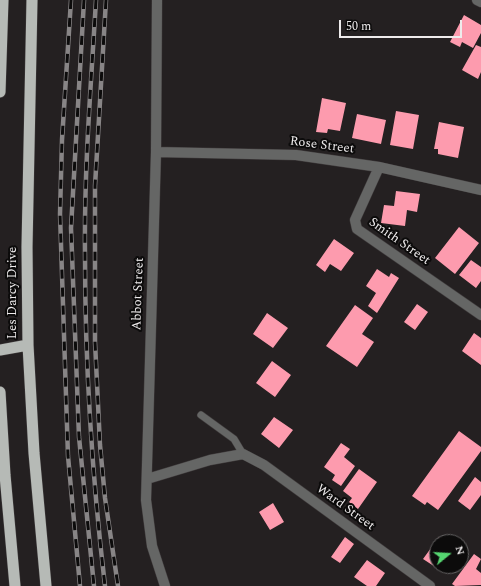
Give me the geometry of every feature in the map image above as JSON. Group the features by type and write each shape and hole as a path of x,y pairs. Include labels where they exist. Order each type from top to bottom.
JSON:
{"highway":[{"path":"0,92 3,0"},
{"name":"Les Darcy Drive","path":"32,0 27,247 28,345 34,453 46,586"},
{"path":"0,350 28,345"},
{"path":"0,392 5,475 15,586"}],"street":[{"name":"Abbot Street","path":"157,0 156,152 146,500 152,546 165,586"},
{"path":"477,0 481,2"},
{"name":"Rose Street","path":"156,152 284,154 379,167 481,190"},
{"name":"Smith Street","path":"379,167 355,220 357,230 481,315"},
{"path":"147,479 210,460 243,454"},
{"name":"Ward Street","path":"243,454 264,465 430,586"}],"lane":[{"name":"Ward Street","path":"201,415 234,439 243,454"}],"building":[{"path":"464,15 481,25 481,33 473,48 462,42 460,47 450,42"},
{"path":"476,45 481,47 481,72 478,79 462,70"},
{"path":"322,98 346,103 340,131 328,129 327,133 316,132"},
{"path":"396,111 419,115 413,149 390,145"},
{"path":"357,114 386,120 381,144 352,138"},
{"path":"439,122 464,127 458,158 438,154 438,149 434,149"},
{"path":"396,191 420,194 417,212 407,210 405,226 381,223 384,205 394,206"},
{"path":"459,227 479,243 455,274 435,258"},
{"path":"334,239 354,253 341,271 330,264 325,272 316,265"},
{"path":"471,260 481,267 481,281 476,288 459,275"},
{"path":"377,269 389,277 391,273 399,278 377,313 368,306 376,293 366,286"},
{"path":"417,304 428,312 415,330 404,322"},
{"path":"355,305 373,318 362,334 374,342 357,367 326,346"},
{"path":"267,313 288,328 273,348 253,334"},
{"path":"474,333 481,338 481,365 462,351"},
{"path":"272,361 291,375 275,397 256,383"},
{"path":"274,417 293,430 279,448 261,434"},
{"path":"459,431 481,447 481,451 438,510 427,502 425,505 412,496"},
{"path":"341,443 350,449 344,457 355,466 341,486 332,480 335,475 324,467"},
{"path":"359,469 377,482 358,509 349,502 352,498 343,491"},
{"path":"475,477 481,482 481,495 470,510 458,501"},
{"path":"273,503 284,522 270,530 259,512"},
{"path":"345,537 354,544 340,563 331,557"},
{"path":"429,551 429,563 423,559"},
{"path":"474,554 481,559 476,569 481,573 481,585 455,586 452,584 459,574 469,574 469,561"},
{"path":"367,560 385,573 376,586 367,586 354,577"}],"railway":[{"path":"71,0 62,140 60,214 68,456 80,586"},
{"path":"84,0 71,228 79,437 94,586"},
{"path":"96,0 87,159 85,295 90,420 96,503 105,586"},
{"path":"106,0 95,186 95,342 100,445 105,498 118,586"}]}
